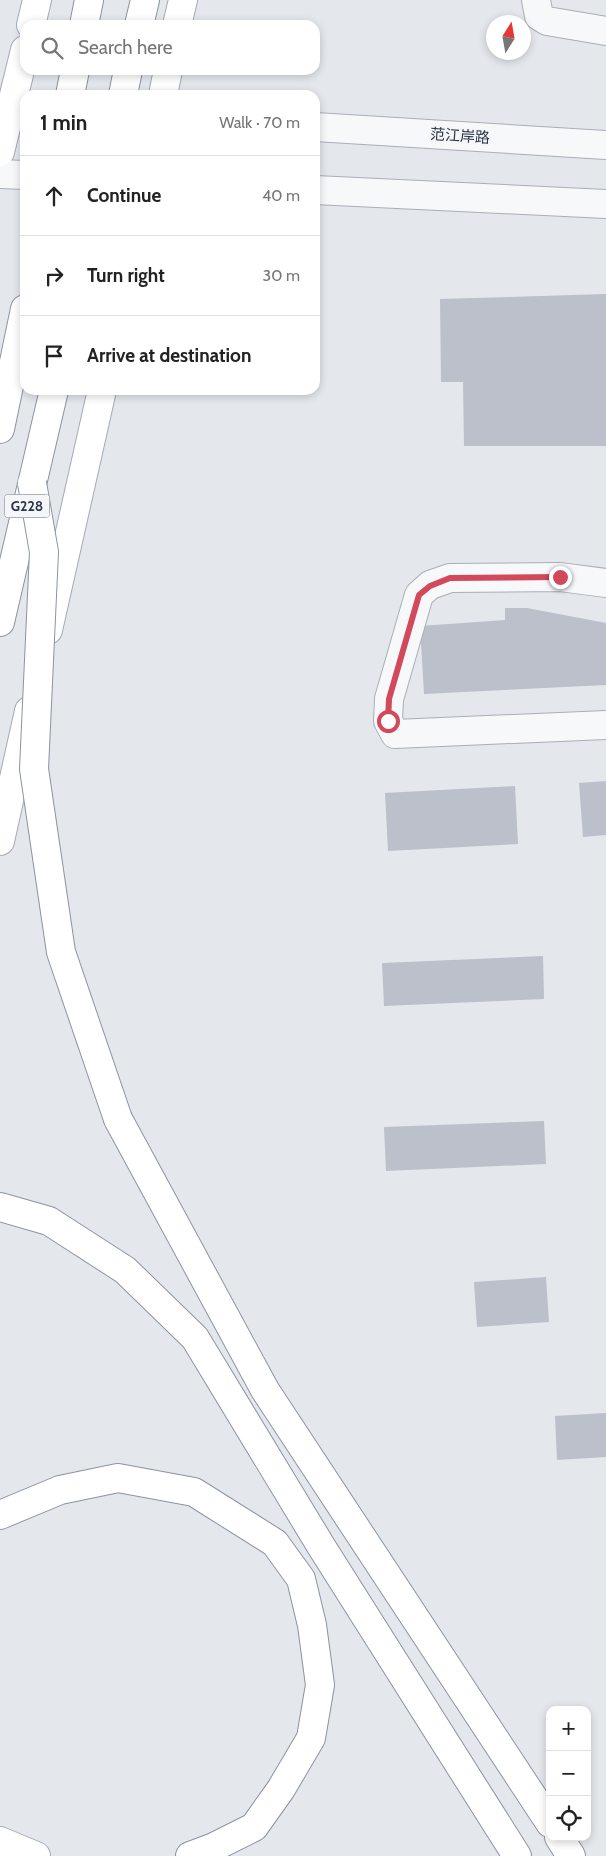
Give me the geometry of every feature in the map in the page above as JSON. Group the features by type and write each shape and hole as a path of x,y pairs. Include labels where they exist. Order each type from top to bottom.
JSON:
{"main road":[{"path":"32,20 37,0"},
{"path":"85,20 89,0"},
{"path":"140,20 145,0"},
{"path":"178,20 183,0"},
{"path":"0,152 11,117 20,74"},
{"path":"71,90 74,75"},
{"path":"124,90 127,75"},
{"path":"163,90 167,75"},
{"path":"0,429 20,333"},
{"name":"G228","path":"0,622 53,395"},
{"path":"0,842 101,395"},
{"path":"32,483 44,552 34,769 61,952 118,1119 265,1390 546,1817"},
{"path":"0,1207 49,1221 125,1270 195,1338 320,1546 518,1856"},
{"path":"0,1516 60,1490 118,1478 194,1492 276,1543 301,1579 312,1626 320,1684 311,1738 281,1789 254,1827 214,1847 190,1856"},
{"path":"0,1841 36,1856"},
{"path":"562,1841 571,1856"}],"street":[{"path":"536,0 540,16 547,21 606,31"},
{"name":"范江岸路","path":"320,127 606,145"},
{"path":"0,174 20,175"},
{"path":"320,190 606,204"},
{"path":"606,583 560,577 450,578 430,586 419,595 389,699 388,721 395,734 606,725"}],"building":[{"path":"606,294 606,446 464,446 463,382 441,382 440,299"},
{"path":"505,608 527,608 606,623 606,685 424,694 420,626 505,620"},
{"path":"606,781 606,835 583,837 579,783"},
{"path":"515,786 518,844 388,851 385,793"},
{"path":"543,956 544,999 384,1006 382,963"},
{"path":"544,1121 546,1164 386,1171 384,1127"},
{"path":"546,1277 549,1322 477,1327 474,1282"},
{"path":"606,1413 606,1457 557,1460 555,1416"}],"route":[{"path":"388,721 389,699 419,595 430,586 450,578 560,577"}]}
